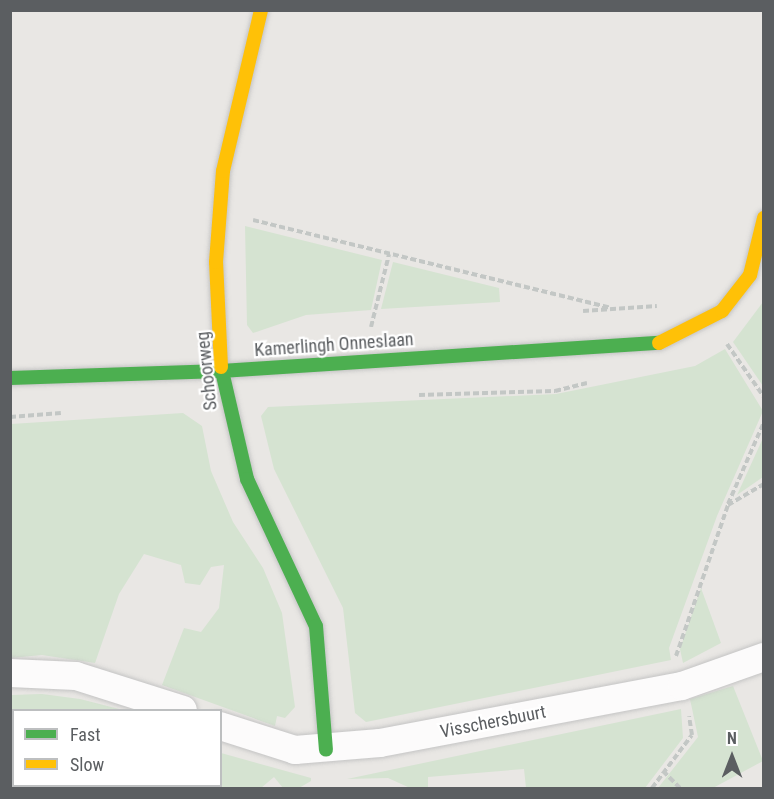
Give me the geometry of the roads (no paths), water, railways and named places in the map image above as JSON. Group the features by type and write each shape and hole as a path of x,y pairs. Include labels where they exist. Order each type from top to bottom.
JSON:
{"street":[{"name":"Schoorweg","path":"261,10 223,171 220,212 221,371 248,479 316,626 326,750"},
{"name":"Kamerlingh Onneslaan","path":"10,378 221,371 660,343 722,311 750,275 764,218"},
{"name":"Visschersbuurt","path":"222,727 267,744 326,750 682,686 764,657"},
{"path":"10,673 85,677 177,709"}]}
